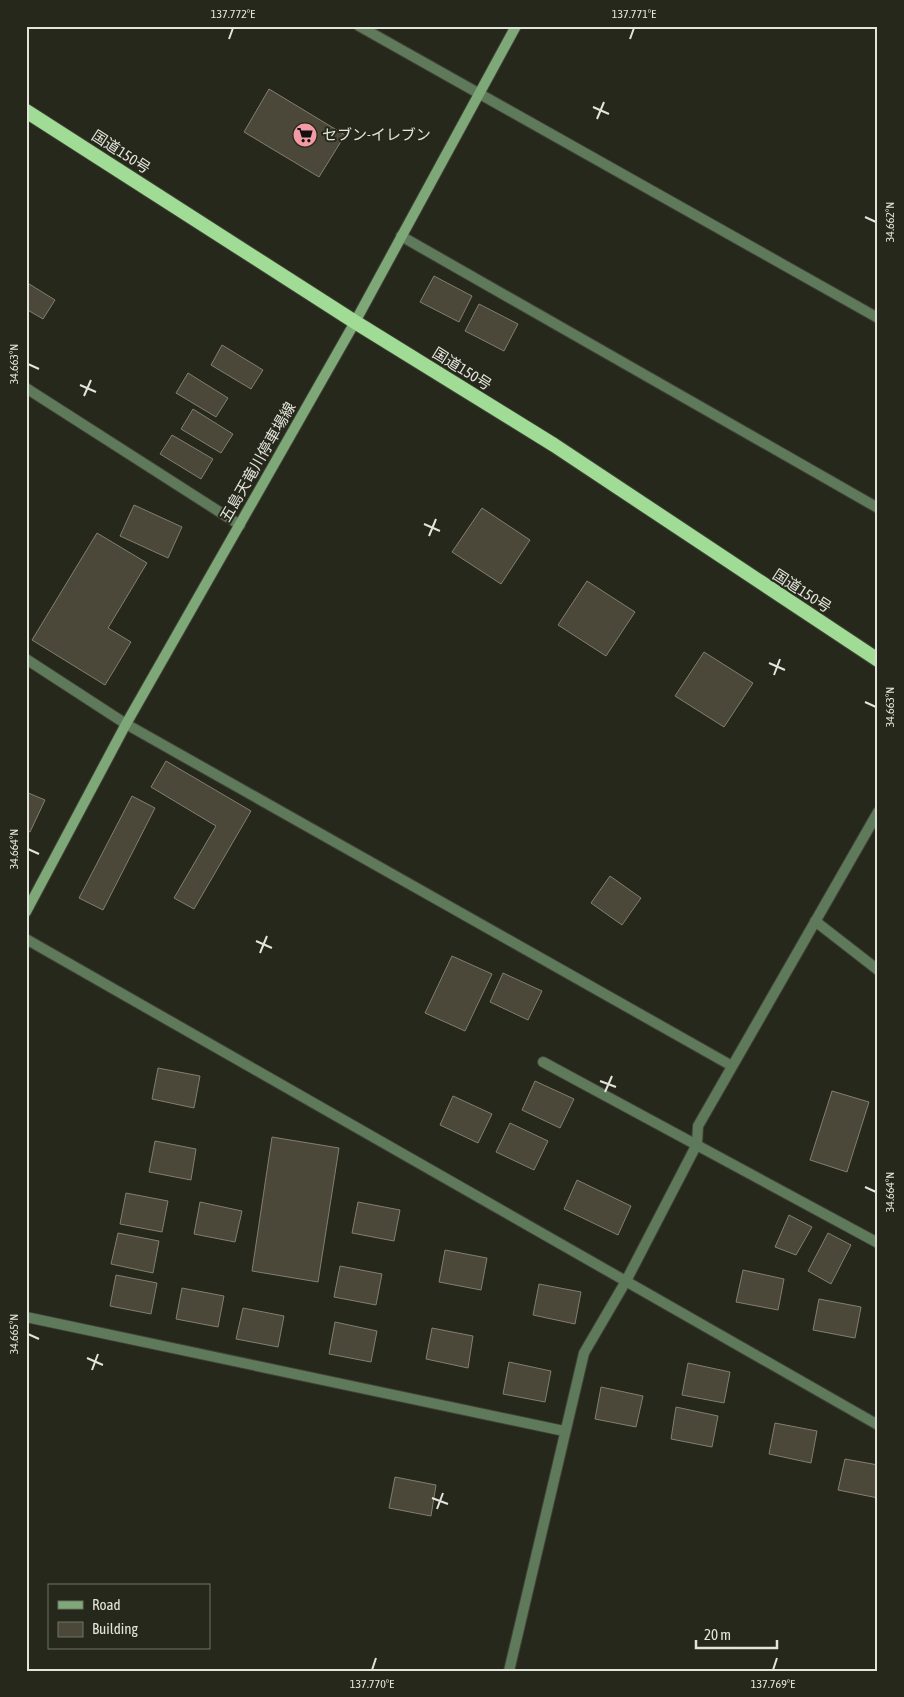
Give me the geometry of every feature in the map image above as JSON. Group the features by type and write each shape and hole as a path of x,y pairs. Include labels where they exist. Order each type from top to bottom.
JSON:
{"highway":[{"name":"国道150号","path":"26,111 355,322 554,445 878,660"}],"main road":[{"name":"五島天竜川停車場線","path":"26,912 126,724 355,322 516,26"}],"street":[{"path":"358,26 878,318"},
{"path":"401,236 878,508"},
{"path":"26,388 240,525"},
{"path":"26,659 126,724 732,1066"},
{"path":"509,1671 564,1431 584,1353 626,1281 697,1144 698,1126 878,812"},
{"path":"815,921 878,970"},
{"path":"26,939 878,1425"},
{"path":"542,1062 878,1243"},
{"path":"26,1317 564,1431"}],"building":[{"path":"269,89 345,135 319,177 244,132"},
{"path":"434,276 472,296 459,322 420,302"},
{"path":"26,282 55,300 43,319 26,309"},
{"path":"479,304 518,324 504,351 465,331"},
{"path":"222,345 263,370 251,389 211,365"},
{"path":"188,373 228,398 216,417 176,393"},
{"path":"193,409 233,434 221,453 181,429"},
{"path":"172,435 213,459 201,479 160,454"},
{"path":"134,505 182,527 168,558 120,536"},
{"path":"482,508 530,540 501,584 452,552"},
{"path":"97,533 147,563 108,628 131,642 105,685 32,640"},
{"path":"587,581 635,612 606,656 558,625"},
{"path":"704,652 753,683 724,727 675,696"},
{"path":"166,761 251,811 194,909 174,898 216,826 151,787"},
{"path":"26,792 45,800 30,832 26,830"},
{"path":"132,796 155,808 103,910 79,898"},
{"path":"610,876 641,898 622,925 591,903"},
{"path":"452,956 492,974 465,1031 425,1013"},
{"path":"503,973 542,991 528,1020 490,1002"},
{"path":"158,1068 200,1076 194,1108 152,1099"},
{"path":"535,1081 574,1099 560,1128 522,1110"},
{"path":"832,1091 869,1102 847,1172 810,1160"},
{"path":"453,1096 492,1114 478,1143 440,1125"},
{"path":"510,1123 548,1141 534,1170 496,1152"},
{"path":"272,1137 339,1148 318,1282 252,1271"},
{"path":"155,1141 196,1149 191,1180 149,1172"},
{"path":"577,1180 631,1206 618,1235 564,1209"},
{"path":"126,1193 168,1201 162,1232 120,1224"},
{"path":"200,1202 242,1211 235,1242 194,1234"},
{"path":"358,1202 400,1210 394,1241 352,1233"},
{"path":"789,1215 812,1227 796,1255 775,1247"},
{"path":"118,1233 159,1241 153,1273 111,1264"},
{"path":"828,1233 851,1245 831,1284 808,1271"},
{"path":"445,1250 487,1258 481,1290 439,1282"},
{"path":"340,1266 382,1274 376,1305 334,1297"},
{"path":"743,1270 784,1279 778,1310 736,1302"},
{"path":"116,1275 157,1283 151,1314 110,1306"},
{"path":"539,1284 581,1292 575,1324 533,1315"},
{"path":"182,1288 224,1296 218,1327 176,1319"},
{"path":"819,1299 861,1307 855,1338 813,1330"},
{"path":"243,1308 284,1316 278,1347 236,1339"},
{"path":"335,1322 377,1331 371,1362 329,1354"},
{"path":"432,1328 473,1336 468,1368 426,1359"},
{"path":"509,1362 551,1371 545,1402 503,1394"},
{"path":"688,1363 730,1372 724,1403 682,1395"},
{"path":"601,1387 643,1396 636,1427 595,1419"},
{"path":"676,1407 718,1416 712,1447 671,1439"},
{"path":"775,1423 817,1431 811,1463 769,1454"},
{"path":"845,1459 878,1465 878,1498 838,1490"},
{"path":"395,1477 436,1485 431,1516 389,1508"}],"place":[{"name":"セブン-イレブン","path":"305,135"}]}
